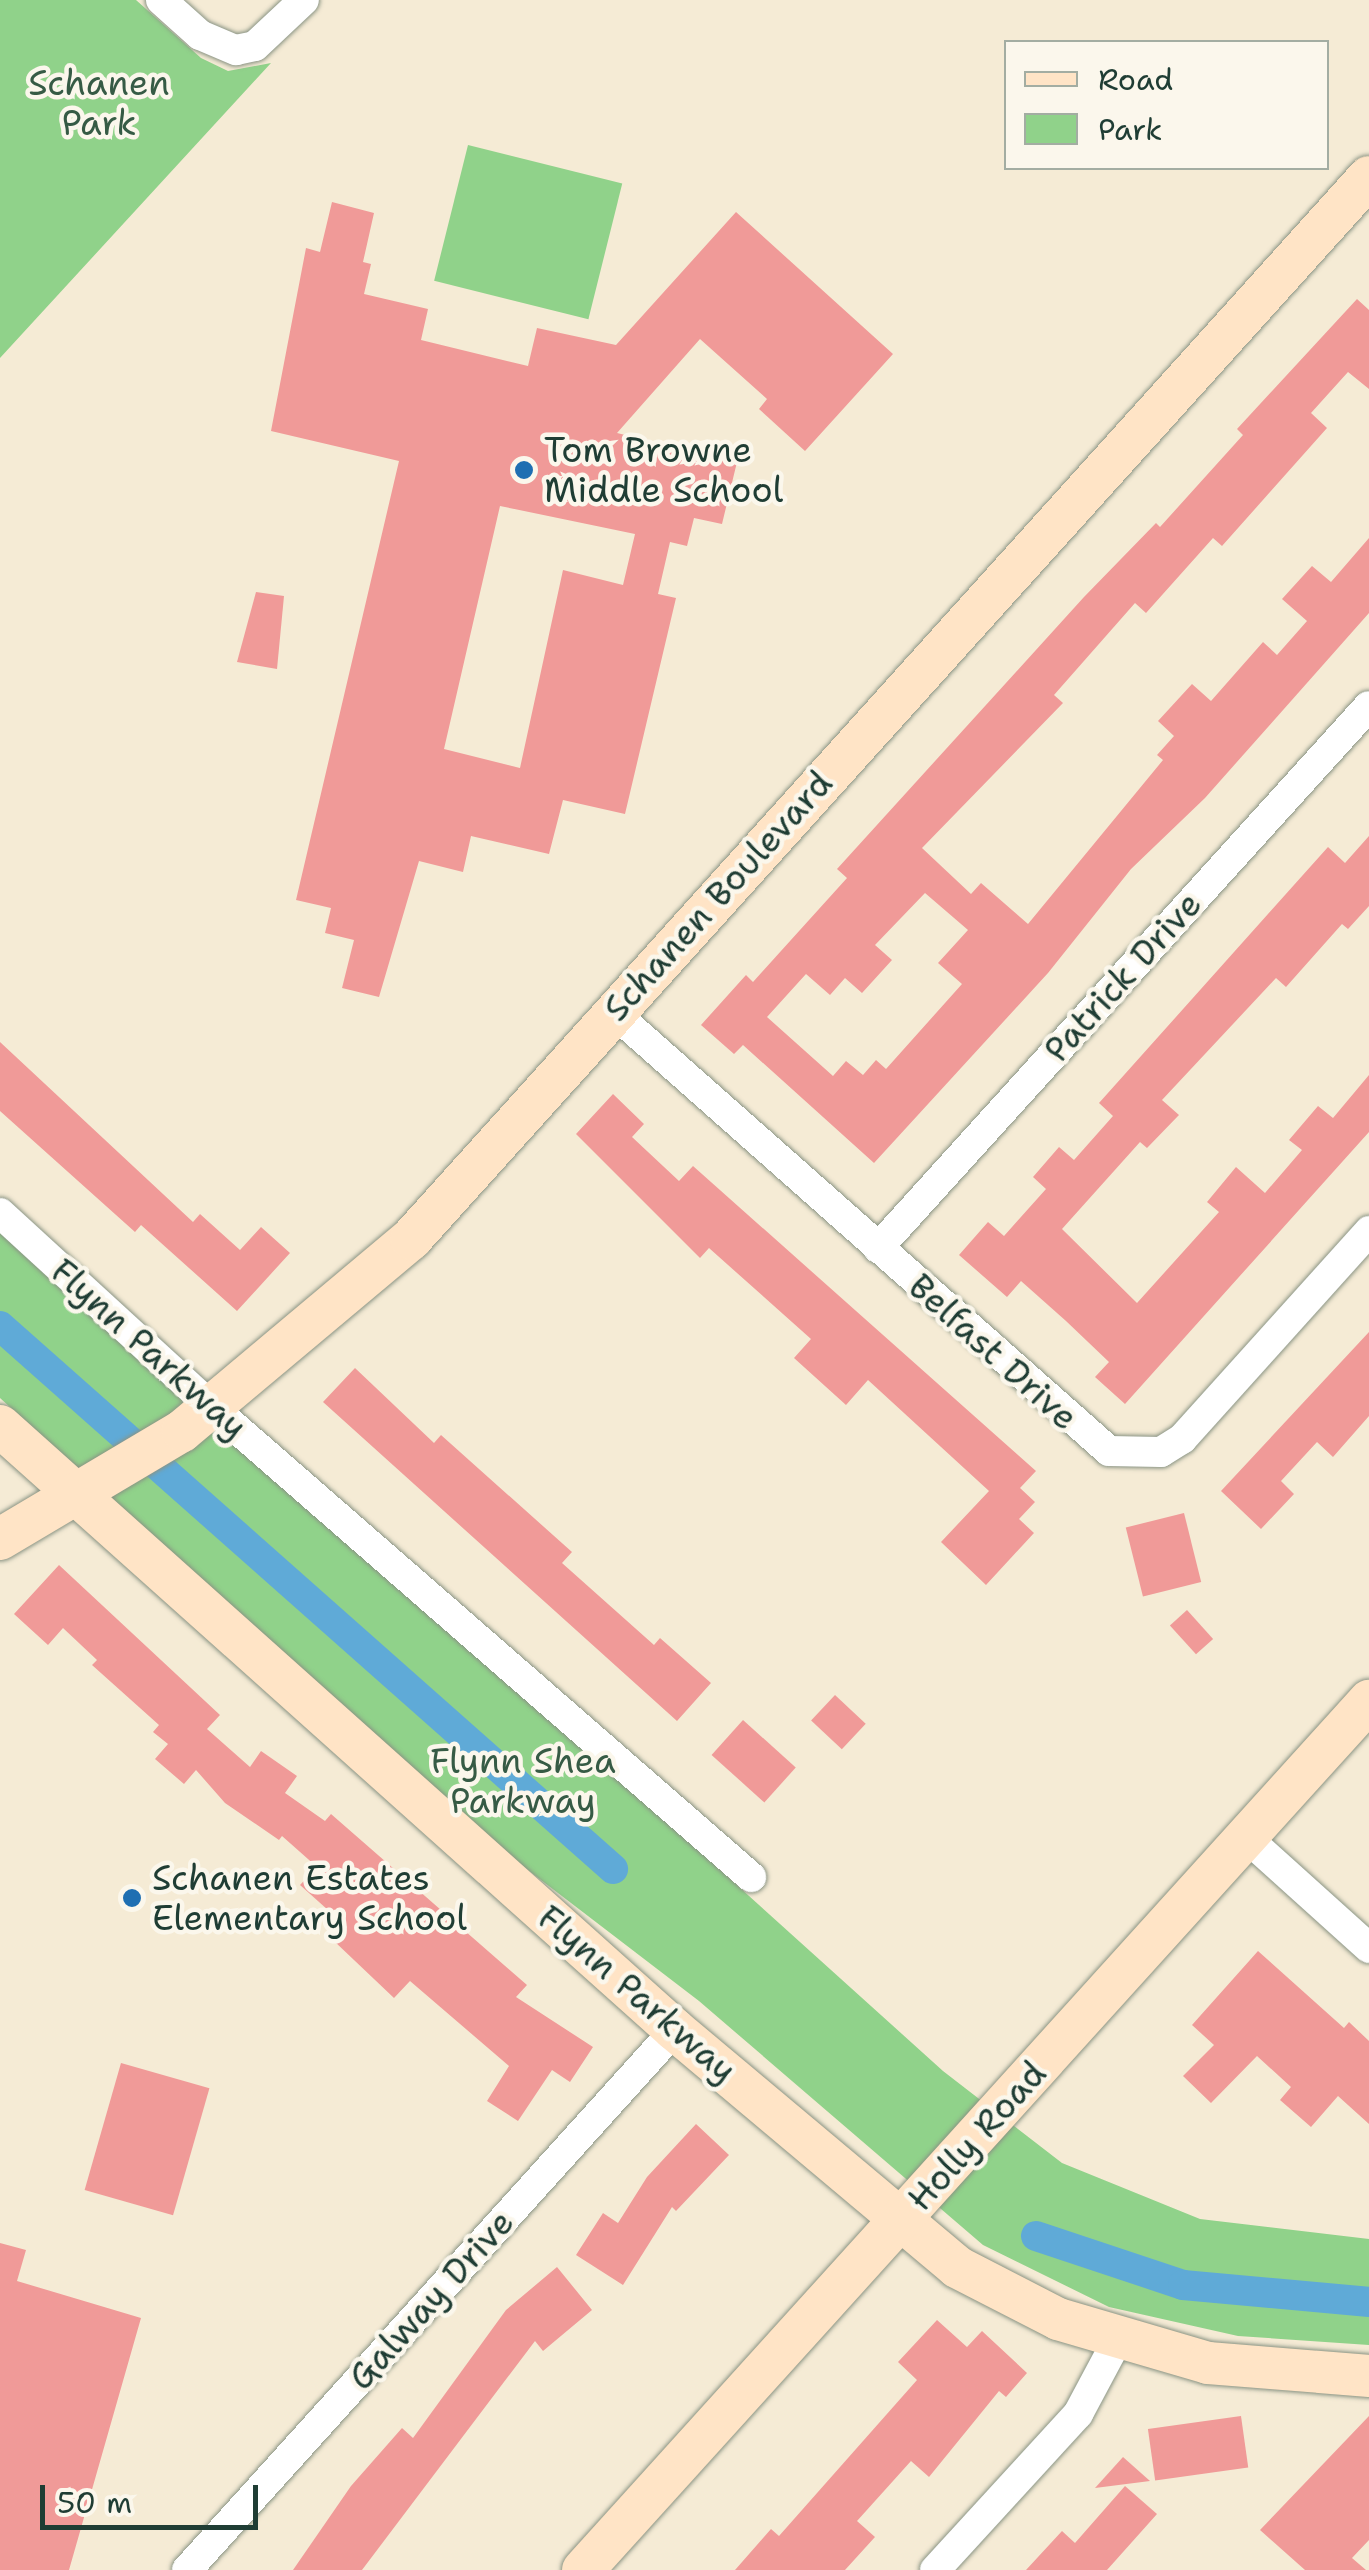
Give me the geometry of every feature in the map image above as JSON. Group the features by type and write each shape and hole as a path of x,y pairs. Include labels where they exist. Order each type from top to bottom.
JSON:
{"street":[{"path":"161,0 200,36 236,50 255,46 304,0"},
{"name":"Schanen Boulevard","path":"0,1539 126,1468 198,1420 411,1239 1369,176"},
{"name":"Patrick Drive","path":"878,1248 1369,706"},
{"name":"Belfast Drive","path":"613,1012 1091,1440 1134,1456 1161,1452 1182,1439 1369,1232"},
{"name":"Flynn Parkway","path":"0,1213 198,1420 751,1877"},
{"name":"Flynn Parkway","path":"0,1426 675,2030 899,2221 1001,2293 1118,2339 1208,2363 1369,2376"},
{"name":"Holly Road","path":"583,2570 1369,1701"},
{"path":"1248,1839 1369,1948"},
{"name":"Galway Drive","path":"187,2570 675,2030"},
{"path":"936,2570 1078,2414 1118,2339"}],"green space":[{"name":"Schanen Park","path":"0,0 136,0 201,58 228,71 271,63 0,358"},
{"path":"468,145 622,183 588,319 434,281"},
{"name":"Flynn Shea Parkway","path":"0,1220 943,2071 1062,2163 1200,2219 1369,2239 1369,2345 1238,2336 1109,2307 983,2245 699,2001 485,1837 0,1398"}],"building":[{"path":"332,202 374,213 363,262 371,264 364,294 428,309 421,340 528,366 537,328 616,345 736,212 893,354 805,451 759,409 767,399 700,339 617,433 737,462 722,524 694,518 687,546 670,542 658,594 676,598 625,814 563,800 549,854 471,836 463,872 419,861 379,997 342,988 354,940 325,933 331,908 296,900 399,461 271,431 306,248 320,252","holes":["500,506 635,534 623,585 563,570 520,768 444,749"]},
{"path":"1357,299 1369,310 1369,389 1348,372 1311,413 1327,428 1222,546 1213,538 1146,613 1135,603 1054,695 1063,703 922,848 971,894 981,883 1028,924 1163,760 1157,755 1174,736 1158,721 1192,684 1211,701 1263,642 1277,655 1307,621 1282,599 1312,566 1331,582 1369,538 1369,613 1205,798 1131,869 1048,973 874,1163 743,1045 734,1054 701,1025 746,975 753,982 847,878 837,869 1084,597 1156,523 1160,527 1243,435 1237,429","holes":["925,893 968,930 938,963 962,984 886,1069 876,1060 863,1075 846,1061 833,1076 767,1017 806,974 830,995 845,978 862,993 892,960 875,945"]},
{"path":"256,592 284,596 277,669 237,662"},
{"path":"1369,836 1369,906 1348,929 1342,924 1286,987 1276,978 1162,1100 1179,1115 1147,1148 1140,1142 1062,1229 1137,1303 1219,1212 1207,1202 1236,1167 1265,1193 1302,1150 1289,1140 1318,1106 1333,1118 1369,1075 1369,1132 1125,1404 1095,1377 1109,1362 1066,1321 1021,1281 1007,1297 959,1255 988,1222 1004,1236 1046,1189 1033,1177 1059,1147 1074,1160 1113,1116 1099,1103 1328,847 1345,863"},
{"path":"0,1042 193,1222 200,1214 240,1250 261,1227 290,1253 237,1311 141,1225 135,1232 0,1111"},
{"path":"613,1094 644,1124 632,1137 679,1181 693,1166 1036,1471 1020,1488 1035,1502 1019,1519 1034,1533 986,1585 941,1542 989,1491 868,1380 846,1405 794,1358 811,1339 709,1248 700,1258 576,1134"},
{"path":"1369,1332 1369,1416 1333,1457 1317,1442 1281,1481 1294,1494 1261,1529 1221,1491"},
{"path":"355,1368 434,1443 441,1435 572,1552 562,1563 654,1645 660,1638 711,1683 677,1721 323,1402"},
{"path":"1184,1513 1201,1582 1143,1596 1126,1528"},
{"path":"59,1565 220,1715 207,1729 250,1767 261,1751 297,1776 285,1793 325,1821 331,1814 527,1985 516,1997 593,2047 570,2082 552,2070 518,2121 487,2101 509,2066 410,1981 394,1998 334,1941 347,1927 300,1885 317,1867 282,1836 279,1840 225,1803 196,1770 184,1784 155,1759 168,1744 153,1732 159,1725 92,1665 97,1660 63,1628 48,1645 14,1614"},
{"path":"1187,1610 1213,1639 1196,1654 1170,1625"},
{"path":"835,1695 866,1724 842,1749 811,1721"},
{"path":"743,1720 796,1768 764,1802 712,1755"},
{"path":"1258,1951 1344,2028 1349,2022 1369,2041 1369,2124 1338,2096 1311,2127 1280,2100 1291,2087 1257,2056 1211,2103 1183,2076 1214,2045 1192,2025"},
{"path":"121,2063 209,2088 173,2215 85,2190"},
{"path":"696,2124 729,2155 676,2211 672,2207 623,2285 576,2255 603,2213 618,2223 647,2177"},
{"path":"0,2243 26,2250 17,2281 141,2318 69,2570 0,2570"},
{"path":"557,2267 592,2310 543,2351 535,2341 362,2570 293,2570 351,2486 402,2428 413,2438 506,2310"},
{"path":"937,2320 967,2347 982,2331 1027,2373 1006,2397 999,2391 929,2477 911,2461 857,2521 875,2537 845,2570 735,2570 771,2529 779,2536 917,2380 898,2362"},
{"path":"1241,2416 1248,2467 1155,2481 1148,2429"},
{"path":"1369,2416 1369,2540 1352,2558 1366,2570 1305,2570 1260,2530"},
{"path":"1123,2457 1150,2481 1095,2488"},
{"path":"1125,2486 1157,2514 1107,2570 1026,2570 1062,2531 1075,2543"}],"waterway":[{"path":"0,1326 613,1869"},
{"path":"1036,2236 1183,2285 1369,2302"}],"place":[{"name":"Tom Browne Middle School","path":"524,470"},
{"name":"Schanen Estates Elementary School","path":"132,1898"}]}
